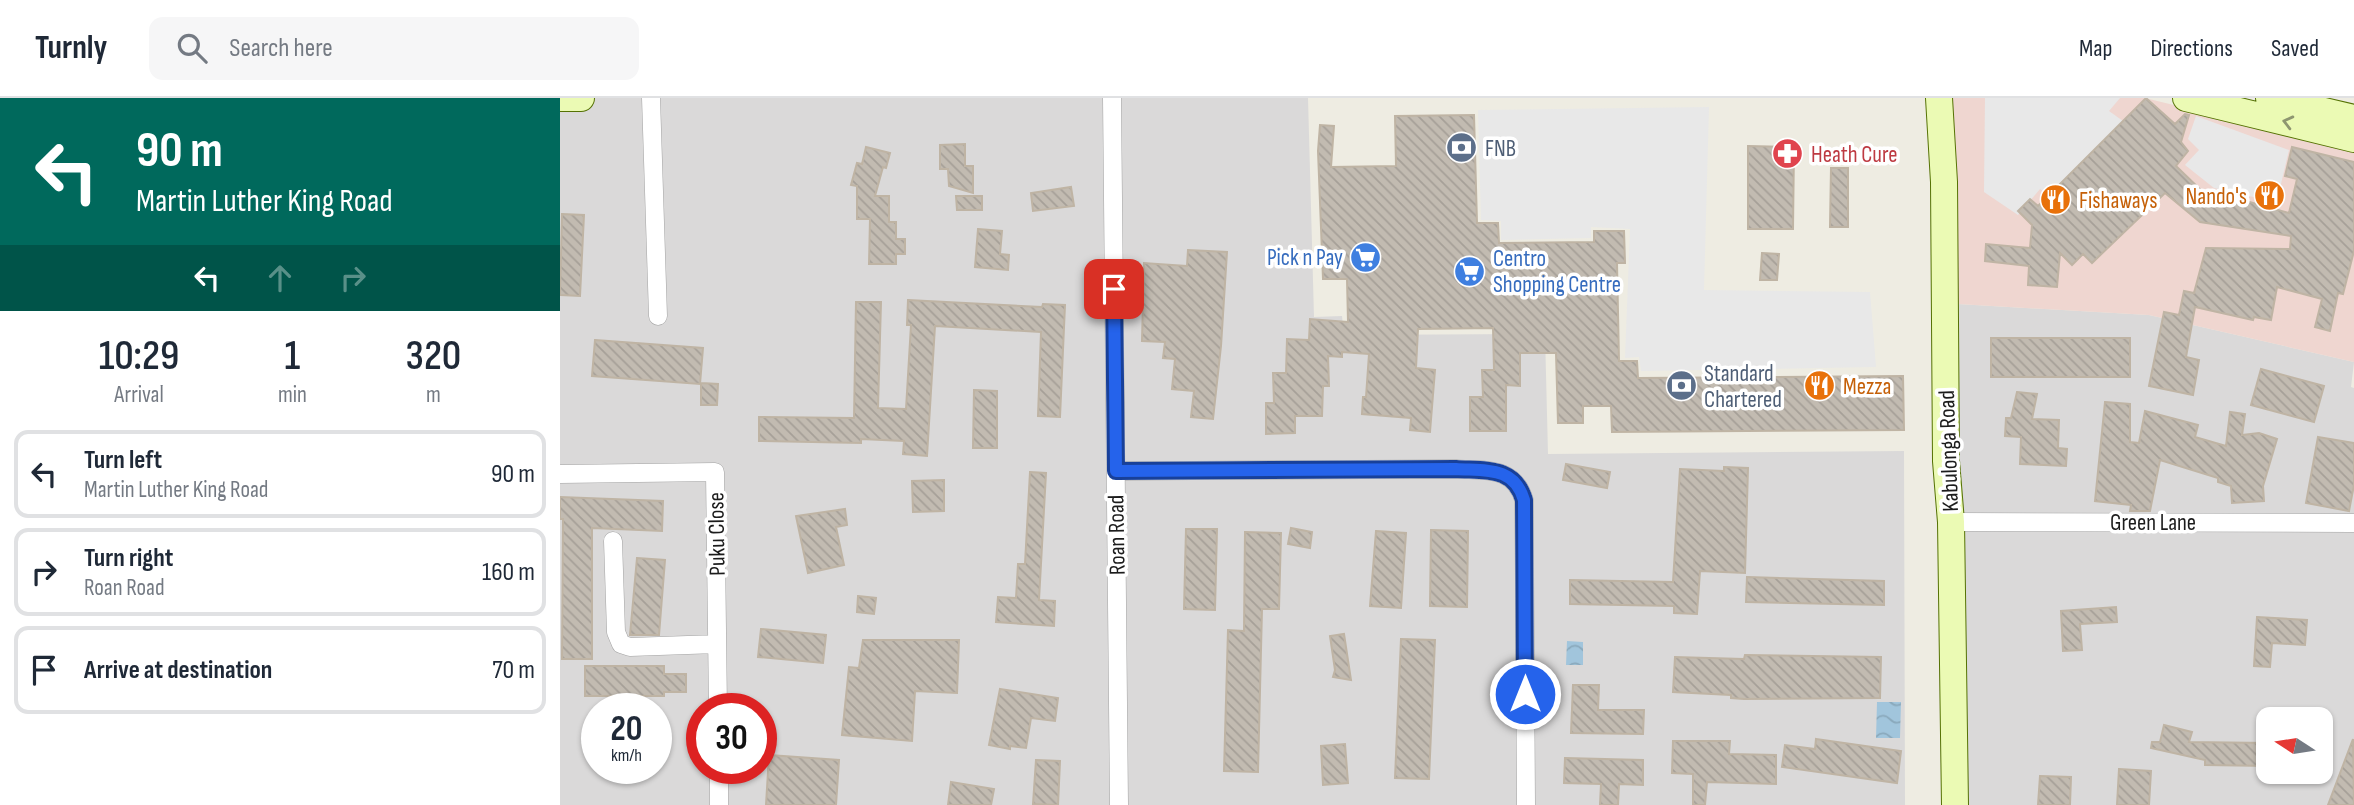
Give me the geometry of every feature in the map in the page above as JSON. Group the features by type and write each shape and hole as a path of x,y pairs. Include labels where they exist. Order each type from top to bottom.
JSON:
{"main road":[{"path":"560,98 581,98"},
{"name":"Kabulonga Road","path":"1939,98 1944,182 1946,461 1951,522 1955,805"},
{"path":"2186,98 2354,139"},
{"path":"2269,98 2354,118"}],"street":[{"path":"651,98 658,316"},
{"name":"Roan Road","path":"1112,98 1119,805"},
{"path":"1116,471 1456,469 1501,472 1513,479 1524,500 1527,805"},
{"name":"Puku Close","path":"560,474 715,472 718,693"},
{"name":"Green Lane","path":"1951,522 2354,523"},
{"path":"613,541 616,632 621,644 631,647 717,644"},
{"path":"719,784 719,805"}],"shaded area":[{"path":"560,98 1308,98 1314,317 1342,316 1344,335 1545,334 1548,454 1904,451 1905,805 560,805"},
{"path":"1951,98 2145,98 2354,149 2354,362 2149,315 1958,304"},
{"path":"1985,98 2120,98 2109,111 2123,121 2050,196 2040,189 2018,215 1984,192"},
{"path":"1709,107 1704,290 1870,292 1876,367 1641,371 1639,357 1625,358 1630,229 1591,227 1591,238 1501,240 1501,221 1481,220 1478,110"},
{"path":"2196,116 2289,150 2280,188 2266,185 2262,199 2214,188 2185,165 2199,150 2188,139"},
{"path":"1958,304 2149,315 2354,362 2351,387 2354,388 2354,805 1964,805"}],"water":[{"path":"1567,641 1583,642 1583,665 1566,665"},
{"path":"1877,702 1901,702 1900,738 1876,738"}],"building":[{"path":"2146,98 2175,124 2185,114 2189,115 2181,142 2188,151 2176,166 2206,195 2226,200 2228,196 2289,213 2297,179 2285,176 2292,147 2354,162 2354,251 2343,294 2338,293 2330,331 2315,327 2322,299 2277,287 2271,320 2254,317 2253,320 2195,307 2186,357 2199,360 2193,395 2149,386 2164,312 2179,315 2184,291 2194,293 2206,248 2290,249 2291,236 2200,222 2165,193 2092,263 2083,254 2072,265 2060,253 2057,287 2028,285 2029,266 1985,261 1986,244 2030,248 2032,225 2018,211 2030,199 2038,206"},
{"name":"Centro Shopping Centre","path":"1474,115 1477,223 1498,223 1499,243 1594,242 1594,231 1624,231 1625,263 1617,263 1619,361 1637,361 1638,378 1903,376 1904,430 1612,432 1611,406 1583,406 1583,423 1558,423 1556,353 1520,353 1520,386 1506,385 1506,431 1470,431 1470,397 1483,397 1482,370 1494,370 1493,328 1418,329 1416,368 1435,370 1430,432 1410,430 1411,418 1362,414 1369,354 1342,352 1342,357 1328,356 1329,386 1323,386 1322,416 1295,416 1295,433 1266,434 1266,403 1274,403 1273,373 1286,373 1287,339 1309,340 1310,319 1348,322 1347,279 1323,279 1318,151 1320,125 1334,126 1331,167 1396,166 1395,116"},
{"path":"965,144 965,166 973,166 973,193 949,186 948,169 940,169 940,145"},
{"path":"1748,146 1794,147 1793,229 1748,229"},
{"path":"866,147 890,153 875,196 889,196 889,222 896,222 896,239 905,239 905,254 896,254 896,264 869,264 870,219 857,219 857,186 851,185 857,163 862,164"},
{"path":"1831,168 1848,168 1848,227 1830,227"},
{"path":"1071,187 1074,206 1033,211 1031,193"},
{"path":"956,196 982,196 982,210 957,210"},
{"path":"562,214 584,215 580,296 560,295"},
{"path":"978,229 1002,231 1000,254 1009,255 1008,270 975,267"},
{"path":"1188,250 1227,252 1213,419 1191,417 1194,391 1172,389 1175,359 1163,358 1165,342 1142,341 1144,263 1187,266"},
{"path":"1762,253 1779,254 1777,280 1760,280"},
{"path":"908,300 1042,307 1043,304 1065,305 1060,417 1038,416 1041,332 935,326 927,456 903,454 904,441 759,441 759,417 854,418 856,302 881,302 878,408 906,409 911,325 907,325"},
{"path":"1991,338 2130,338 2130,377 1991,377"},
{"path":"595,340 703,348 700,384 592,376"},
{"path":"2261,369 2324,386 2314,422 2251,405"},
{"path":"701,383 718,384 717,405 701,405"},
{"path":"974,390 997,391 997,448 973,448"},
{"path":"2017,392 2037,394 2032,419 2059,420 2058,448 2067,449 2066,466 2020,464 2021,437 2005,436 2006,418 2011,418"},
{"path":"2105,402 2130,404 2130,442 2139,443 2145,411 2198,425 2195,437 2226,446 2230,412 2245,414 2242,435 2259,433 2277,439 2263,486 2264,501 2232,503 2231,486 2218,482 2218,478 2160,460 2150,511 2130,511 2131,505 2095,501"},
{"path":"2318,437 2354,443 2354,485 2349,511 2306,503"},
{"path":"1566,464 1610,472 1607,488 1563,480"},
{"path":"1724,467 1748,468 1745,573 1700,571 1697,614 1674,613 1674,606 1570,604 1570,580 1673,582 1680,469 1724,471"},
{"path":"1030,472 1046,473 1039,600 1055,601 1054,626 996,622 998,597 1016,598 1018,564 1025,564"},
{"path":"944,480 944,511 913,512 912,481"},
{"path":"560,497 663,501 662,531 592,528 592,659 562,659 563,519 560,519"},
{"path":"845,509 847,525 836,527 844,565 808,573 796,516"},
{"path":"1291,528 1312,532 1310,548 1288,544"},
{"path":"1186,529 1217,529 1215,610 1184,609"},
{"path":"1431,530 1468,531 1467,607 1430,606"},
{"path":"1376,531 1406,533 1401,608 1370,606"},
{"path":"1245,532 1281,533 1279,609 1262,609 1258,772 1224,771 1228,630 1244,631"},
{"path":"637,558 665,560 659,635 630,635"},
{"path":"1747,577 1884,581 1884,605 1746,602"},
{"path":"858,596 876,598 874,614 857,612"},
{"path":"2116,607 2117,622 2080,624 2082,650 2063,651 2061,611"},
{"path":"2257,617 2307,620 2305,645 2272,643 2270,667 2254,666"},
{"path":"761,629 826,635 823,663 758,657"},
{"path":"1344,634 1351,680 1333,677 1335,670 1330,636"},
{"path":"1401,639 1435,640 1429,779 1395,778"},
{"path":"863,640 959,640 957,693 915,691 912,741 842,735 849,667 859,668"},
{"path":"1745,655 1881,657 1880,698 1744,699 1731,698 1731,695 1673,692 1675,657 1744,659"},
{"path":"585,666 664,666 664,674 686,674 686,692 585,693"},
{"path":"1573,685 1599,685 1598,710 1644,710 1643,734 1571,733"},
{"path":"1000,689 1058,698 1055,721 1031,718 1026,748 1010,746 1010,749 989,745"},
{"path":"2164,725 2192,732 2189,742 2256,743 2256,766 2205,765 2205,760 2151,748 2152,742 2160,742"},
{"path":"1816,739 1901,751 1897,783 1782,767 1785,745 1815,749"},
{"path":"2353,739 2354,805 2328,805"},
{"path":"1673,741 1730,741 1729,754 1776,755 1776,784 1707,782 1705,805 1693,805 1693,774 1672,773"},
{"path":"1345,744 1348,783 1323,785 1321,746"},
{"path":"777,756 839,760 836,805 766,805 767,784 777,784"},
{"path":"1565,758 1643,760 1643,785 1619,784 1618,805 1600,805 1601,784 1564,783"},
{"path":"1036,760 1060,761 1058,805 1033,804"},
{"path":"2119,769 2151,771 2149,805 2117,805"},
{"path":"2040,776 2071,777 2070,805 2038,805"},
{"path":"951,782 994,789 991,805 948,805"}],"place":[{"name":"FNB","path":"1462,148"},
{"name":"Heath Cure","path":"1788,154"},
{"name":"Nando's","path":"2270,196"},
{"name":"Fishaways","path":"2056,200"},
{"name":"Pick n Pay","path":"1366,257"},
{"name":"Centro Shopping Centre","path":"1470,271"},
{"name":"Standard Chartered","path":"1681,386"},
{"name":"Mezza","path":"1820,386"}],"route":[{"path":"1114,289 1116,471 1456,469 1501,472 1513,479 1524,500 1525,694"}]}
